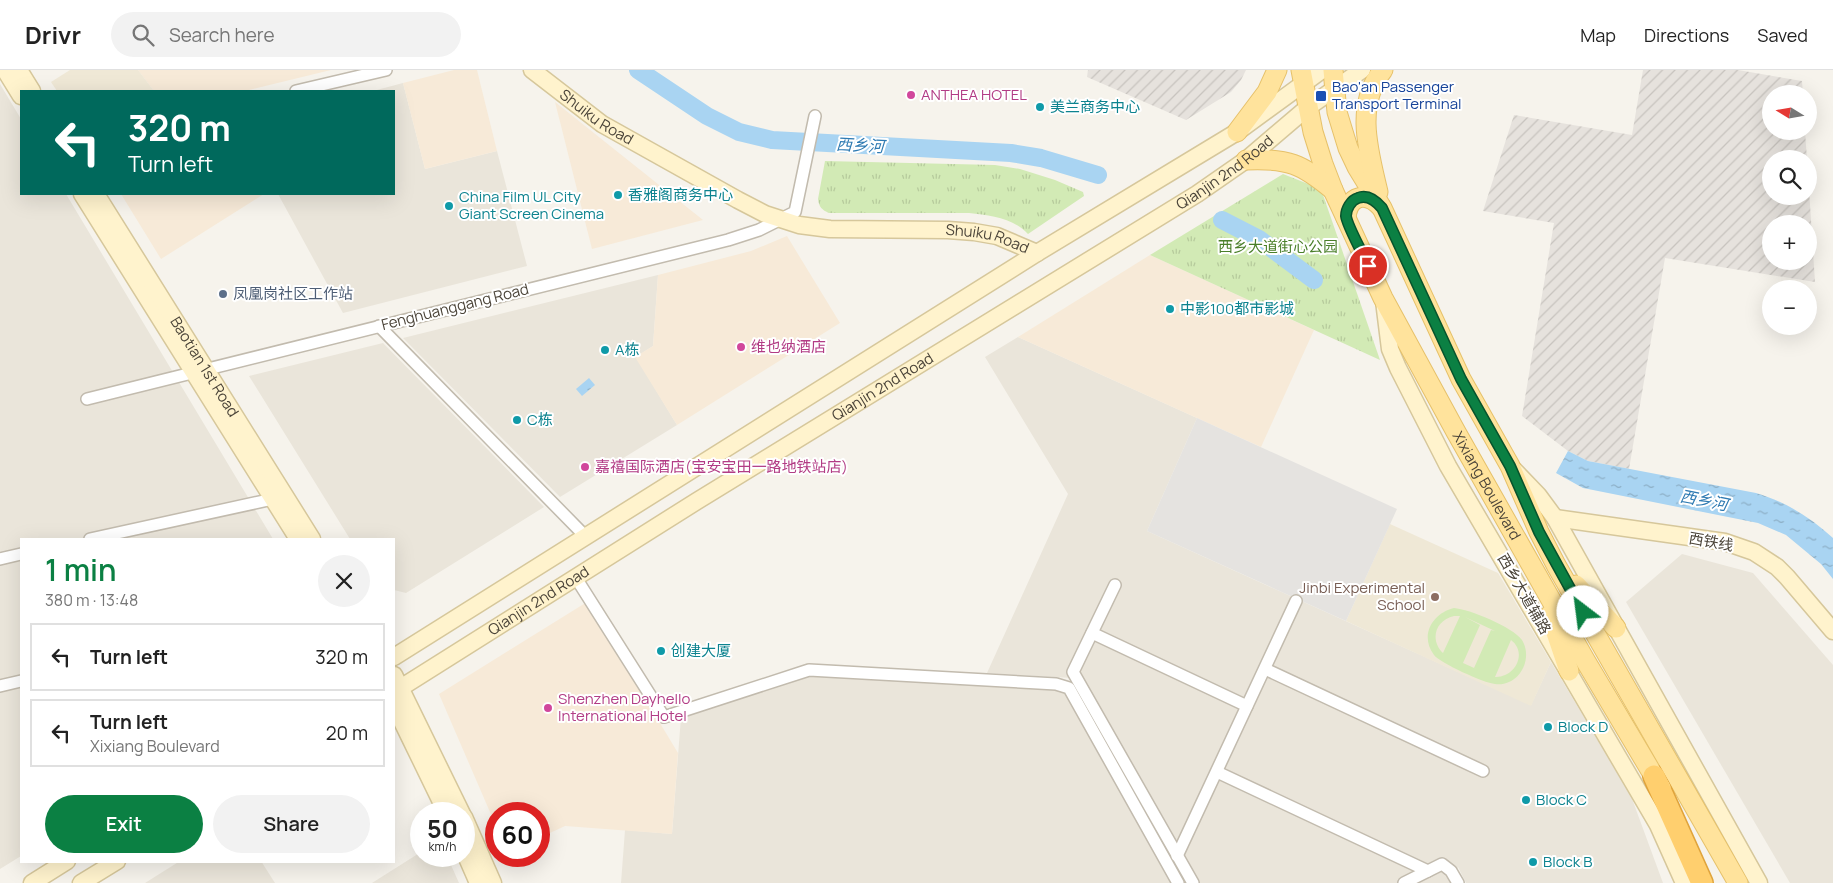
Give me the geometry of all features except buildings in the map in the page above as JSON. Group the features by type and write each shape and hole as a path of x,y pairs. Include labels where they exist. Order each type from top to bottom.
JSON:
{"highway":[{"path":"1654,776 1702,883"}],"main road":[{"path":"5,70 20,94"},
{"path":"19,70 31,90"},
{"path":"1237,132 1267,92 1277,70"},
{"name":"Qianjin 2nd Road","path":"395,656 1037,252 1237,132 1302,77 1322,70"},
{"name":"Qianjin 2nd Road","path":"396,685 576,578 697,501 1197,194 1246,160 1307,108 1334,79 1362,70"},
{"path":"1382,208 1370,157 1366,132 1366,116 1372,86 1383,70"},
{"name":"Shuiku Road","path":"539,71 636,132 770,204 788,216 831,219 976,222 1015,232 1037,252"},
{"name":"Xixiang Boulevard","path":"1302,77 1313,132 1333,190 1383,298 1451,423 1585,660 1654,776 1714,883"},
{"name":"Xixiang Boulevard","path":"1334,79 1339,122 1348,148 1357,167 1382,208 1461,379 1510,466 1539,532 1556,564 1738,883"},
{"path":"1246,160 1275,160 1292,163 1305,169 1333,190"},
{"name":"Baotian 1st Road","path":"83,195 311,538"},
{"name":"Baotian 1st Road","path":"97,195 297,538"},
{"path":"1346,218 1350,204 1358,198 1369,198 1382,208"},
{"name":"西乡大道辅路","path":"1383,298 1390,349 1448,466 1658,825 1684,883"},
{"path":"1510,466 1527,483 1555,518 1759,883"},
{"name":"西铁线","path":"1555,518 1725,542 1754,552 1777,567 1787,577 1833,631"},
{"path":"1556,564 1616,628"},
{"path":"1536,573 1569,670"},
{"path":"396,685 456,802"},
{"path":"395,707 441,802"},
{"path":"475,842 493,883"},
{"path":"32,883 64,863"},
{"path":"81,883 114,863"},
{"path":"471,867 478,883"}],"street":[{"path":"300,90 386,70"},
{"path":"788,216 800,188 815,116"},
{"name":"Fenghuanggang Road","path":"87,399 728,240 759,230 788,216"},
{"path":"379,326 586,537"},
{"path":"95,538 273,499"},
{"path":"0,558 20,554"},
{"path":"576,578 664,717 809,670 1056,684 1069,688 1178,883"},
{"path":"1115,585 1073,672 1192,883"},
{"path":"1177,856 1296,601"},
{"path":"1092,633 1247,706"},
{"path":"1264,668 1483,771"},
{"path":"0,686 20,681"},
{"path":"1217,772 1428,871"},
{"path":"1404,883 1442,864 1451,871 1458,883"}],"shaded area":[{"path":"70,70 138,70 153,90 56,90 51,82"},
{"path":"138,70 331,70 249,90 153,90"},
{"path":"454,70 477,70 497,151 425,169 403,83"},
{"path":"1088,70 1246,70 1241,80 1231,92 1186,120 1087,77"},
{"path":"1643,70 1738,70 1802,81 1802,85 1762,85 1762,140 1806,140 1806,150 1762,150 1762,205 1810,205 1811,215 1762,215 1762,270 1814,270 1815,280 1802,280 1665,258 1629,469 1588,461 1568,451 1522,416 1554,223 1483,211 1514,115 1632,135"},
{"path":"403,83 425,169 497,151 527,266 343,313 279,195 395,195 395,90 377,90"},
{"path":"0,84 20,117 20,195 67,195 272,538 20,538 20,857 0,869"},
{"path":"555,102 703,220 592,249"},
{"path":"122,195 262,195 161,259"},
{"path":"787,236 840,323 677,425 635,357 653,346 658,275 751,251"},
{"path":"1150,255 1314,330 1261,447 1018,337"},
{"path":"658,275 653,346 636,357 677,425 560,497 403,338"},
{"path":"1018,337 1197,418 1147,531 1531,705 1551,662 1631,796 1663,883 1466,883 1458,867 1451,883 1187,883 1072,678 987,673 1068,494 985,357"},
{"path":"383,343 544,507 406,593 395,590 395,538 349,538 249,376"},
{"path":"1197,418 1397,509 1346,621 1147,531"},
{"name":"Jinbi Experimental School","path":"1390,524 1498,573 1551,662 1531,706 1346,621"},
{"path":"1682,554 1753,573 1833,665 1833,883 1790,883 1626,602"},
{"name":"Shenzhen Dayhello International Hotel","path":"587,602 678,753 672,834 565,826 550,833 550,802 486,802 439,694"},
{"path":"810,676 1055,690 1065,693 1171,883 621,883 625,830 672,834 681,717"},
{"path":"410,859 410,867 452,867 459,883 372,883"},
{"path":"177,863 262,863 275,883 145,883"}],"green space":[{"path":"825,161 995,165 1020,169 1055,180 1083,192 1084,196 1028,234 1008,221 993,216 969,213 829,213 821,208 818,199"},
{"name":"西乡大道街心公园","path":"1283,174 1321,189 1380,360 1150,255"},
{"path":"1454,608 1470,612 1500,624 1517,635 1522,640 1526,656 1522,671 1517,677 1503,684 1489,683 1438,659 1430,647 1428,633 1434,620 1446,611","holes":["1460,616 1443,653 1436,642 1436,631 1448,618","1465,617 1495,631 1491,630 1474,668 1463,663 1480,625","1511,640 1516,645 1518,651 1519,658 1517,664 1508,673 1495,677"]}],"water":[{"path":"589,378 595,385 582,396 576,389"},
{"path":"1568,451 1588,461 1756,493 1787,506 1815,523 1833,538 1833,579 1821,564 1786,535 1758,523 1583,488 1556,473"}],"waterway":[{"name":"西乡河","path":"638,70 707,116 739,132 772,140 1011,153 1041,158 1098,175"},
{"name":"西乡河","path":"1222,220 1259,239 1314,280"}],"place":[{"name":"ANTHEA HOTEL","path":"911,95"},
{"name":"Bao'an Passenger Transport Terminal","path":"1321,96"},
{"name":"美兰商务中心","path":"1040,107"},
{"name":"香雅阁商务中心","path":"618,195"},
{"name":"China Film UL City Giant Screen Cinema","path":"449,206"},
{"name":"凤凰岗社区工作站","path":"223,294"},
{"name":"中影100都市影城","path":"1170,309"},
{"name":"维也纳酒店","path":"741,347"},
{"name":"A栋","path":"605,350"},
{"name":"C栋","path":"517,420"},
{"name":"嘉禧国际酒店(宝安宝田一路地铁站店)","path":"585,467"},
{"name":"Jinbi Experimental School","path":"1435,597"},
{"name":"创建大厦","path":"661,651"},
{"name":"Shenzhen Dayhello International Hotel","path":"548,708"},
{"name":"Block D","path":"1548,727"},
{"name":"Block C","path":"1526,800"},
{"name":"Block B","path":"1533,862"}],"route":[{"path":"1368,266 1346,218 1350,204 1354,200 1363,197 1374,200 1382,208 1461,379 1510,466 1539,532 1583,612"}]}
